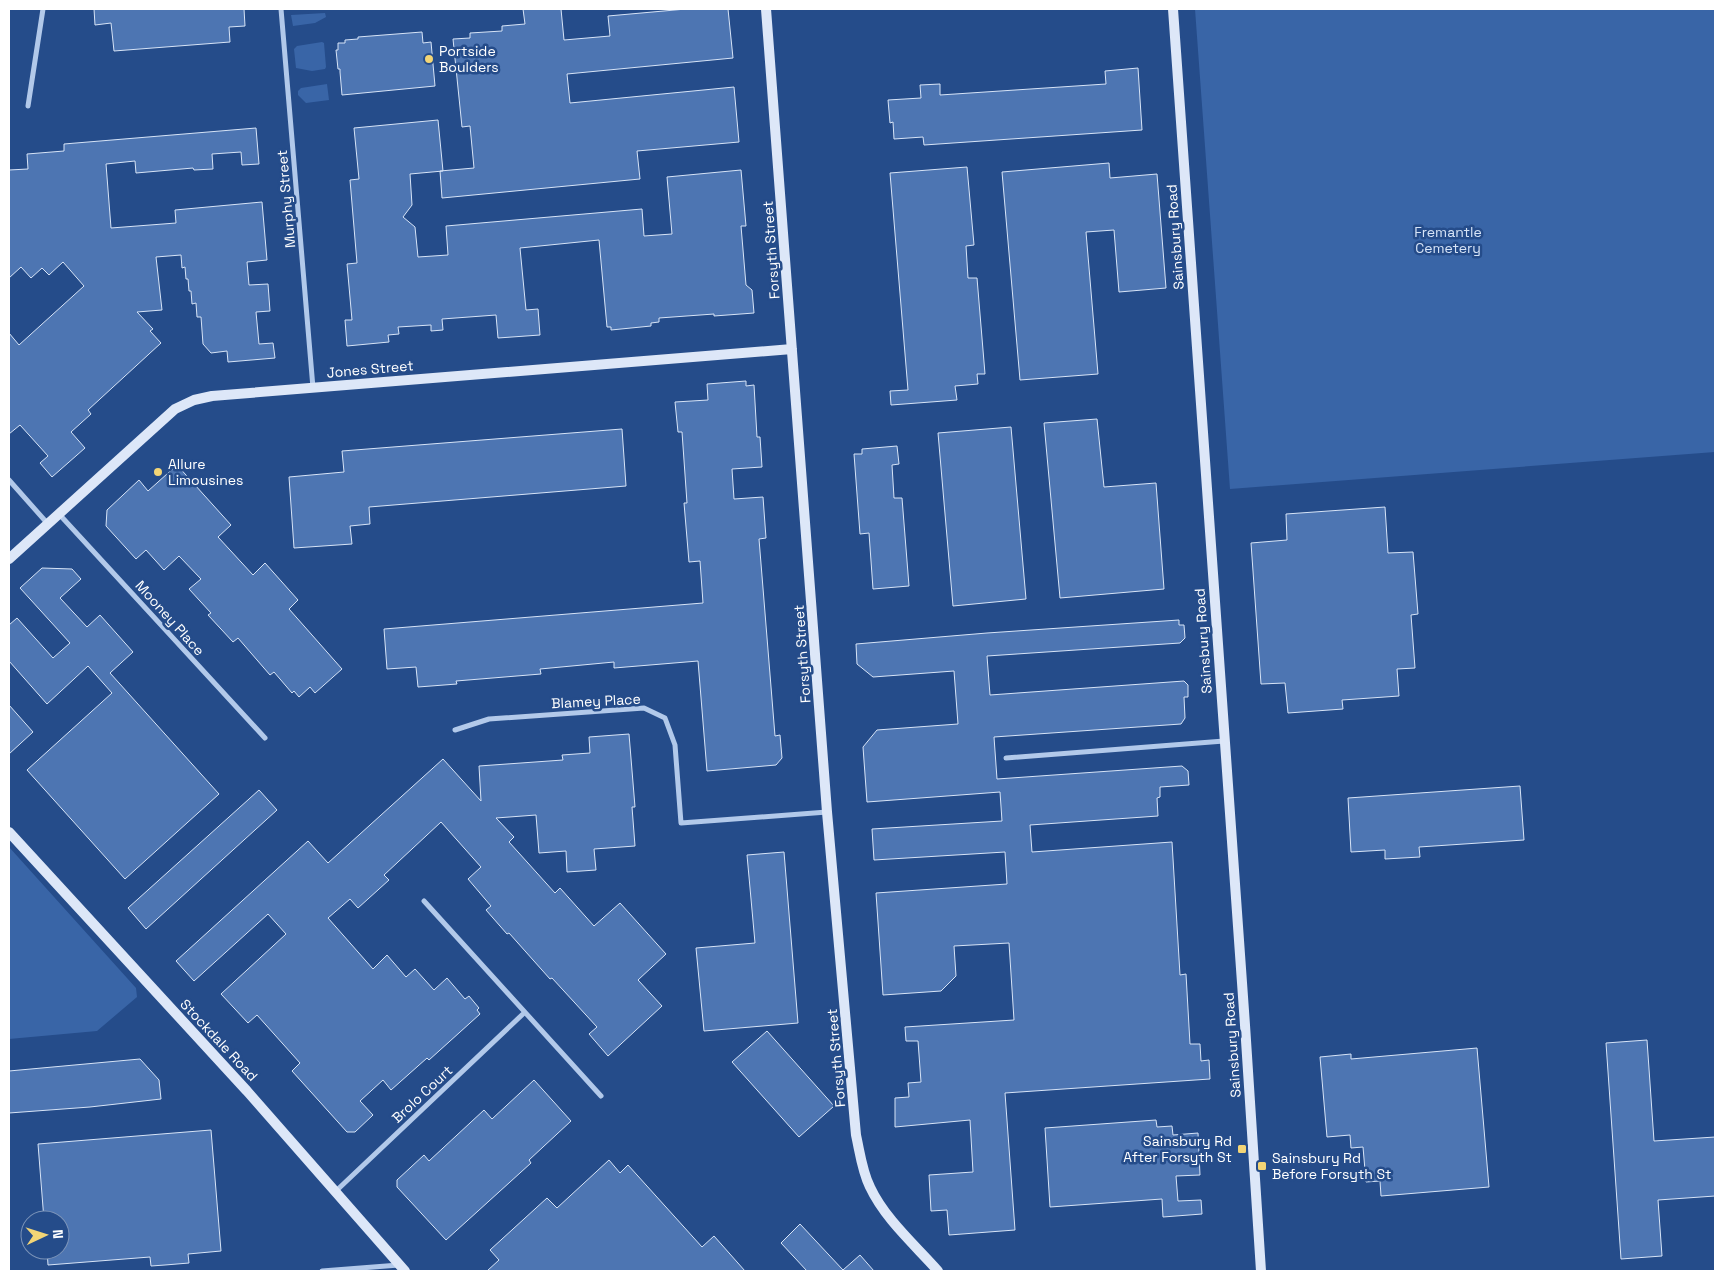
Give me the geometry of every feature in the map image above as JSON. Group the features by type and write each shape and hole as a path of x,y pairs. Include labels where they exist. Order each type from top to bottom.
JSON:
{"street":[{"path":"28,106 43,9"},
{"name":"Murphy Street","path":"281,9 313,388"},
{"name":"Forsyth Street","path":"766,9 828,812 856,1135 862,1166 878,1202 938,1271"},
{"name":"Sainsbury Road","path":"1173,9 1261,1271"},
{"name":"Jones Street","path":"9,559 175,409 194,400 212,396 792,349"},
{"path":"9,480 48,524"},
{"name":"Mooney Place","path":"59,514 264,738"},
{"name":"Blamey Place","path":"455,730 489,719 644,708 665,718 675,745 681,823 828,812"},
{"path":"1006,758 1224,741"},
{"name":"Stockdale Road","path":"9,832 247,1091 402,1268"},
{"path":"424,901 601,1096"},
{"name":"Brolo Court","path":"336,1191 524,1013"},
{"path":"322,1271 402,1268"}],"green space":[{"name":"Fremantle Cemetery","path":"1195,9 1715,9 1715,452 1230,489"},
{"path":"325,13 326,17 315,23 293,26 291,15"},
{"path":"324,43 325,69 312,71 296,68 294,49 297,46"},
{"path":"327,84 329,100 306,103 298,95 298,91 301,88"},
{"path":"9,847 136,988 137,997 97,1031 9,1039"}],"building":[{"path":"94,9 244,9 245,26 229,27 230,42 114,51 111,23 95,25"},
{"path":"523,9 561,9 564,40 610,36 608,16 686,9 728,9 733,58 567,74 570,103 734,87 739,142 637,151 640,179 442,198 440,171 474,168 470,126 462,127 453,39 470,38 470,33 502,31 502,26 525,24"},
{"path":"422,32 423,43 431,42 435,86 342,95 336,50 338,50 338,43 345,43 345,40 358,39 358,37"},
{"path":"1138,68 1142,130 924,145 923,137 894,139 893,122 890,123 888,100 921,98 920,85 940,84 940,95 1106,84 1105,71"},
{"path":"438,120 443,171 410,174 412,205 403,217 415,227 418,257 448,255 446,226 642,209 644,236 672,234 667,177 741,170 746,226 741,226 746,285 752,290 754,313 659,318 659,322 651,323 651,326 611,330 611,327 607,327 599,240 520,248 526,310 538,309 540,335 498,338 496,315 442,319 443,330 431,331 431,325 398,327 399,334 388,335 389,342 347,346 345,320 352,320 347,264 357,263 350,180 359,179 354,128"},
{"path":"256,128 259,164 242,165 241,152 212,154 213,169 194,170 193,168 136,173 135,161 106,164 111,228 176,223 175,210 262,202 267,260 247,262 249,285 268,284 270,311 256,312 259,344 273,343 275,358 228,362 227,351 211,353 203,344 201,317 197,317 196,303 192,304 185,267 182,268 181,255 156,257 162,310 137,312 153,329 150,331 161,343 88,410 91,414 71,432 85,448 52,477 40,463 48,456 20,425 9,434 9,333 19,345 84,286 63,262 49,275 42,268 31,278 21,267 9,278 9,170 28,169 27,154 64,151 64,144"},
{"path":"1109,163 1110,178 1157,174 1166,288 1119,292 1114,230 1086,232 1098,374 1020,380 1002,172"},
{"path":"967,167 974,245 966,246 968,278 977,278 985,374 977,374 978,384 955,386 957,400 891,405 890,391 908,390 890,173"},
{"path":"746,381 746,386 754,385 757,437 760,437 762,467 732,469 734,499 763,497 766,538 759,539 775,736 780,735 782,758 776,765 707,771 698,661 614,668 614,662 540,669 541,674 456,681 457,684 418,687 416,667 387,669 384,629 703,603 700,561 689,562 684,503 687,503 682,432 678,432 675,402 708,400 707,384"},
{"path":"1097,419 1104,487 1156,483 1164,589 1060,598 1044,423"},
{"path":"1011,427 1026,599 953,606 938,433"},
{"path":"622,429 626,486 369,507 370,524 350,526 352,544 294,548 289,477 344,472 342,451"},
{"path":"897,446 899,464 892,465 894,498 902,498 909,586 873,589 869,533 860,534 854,454 862,454 862,449"},
{"path":"177,465 231,525 218,537 253,575 265,563 298,600 289,609 342,669 315,693 310,687 299,697 294,691 292,693 274,672 270,675 238,638 233,642 208,615 211,613 189,589 201,579 179,556 164,570 146,550 136,559 106,526 107,510 139,480 148,491"},
{"path":"1385,507 1388,553 1413,552 1418,614 1411,615 1415,668 1397,669 1399,696 1342,700 1343,709 1288,713 1285,683 1261,684 1251,543 1287,540 1286,514"},
{"path":"42,568 72,569 81,579 60,598 87,627 100,615 133,652 110,673 219,794 125,879 27,770 112,693 88,666 47,704 9,661 9,625 17,618 53,658 70,643 20,588"},
{"path":"1179,620 1179,625 1184,625 1185,638 1180,643 987,656 990,695 1184,681 1188,685 1188,697 1184,697 1185,718 1181,724 994,737 997,779 1182,766 1188,771 1189,785 1160,787 1160,797 1157,798 1158,816 1030,825 1032,852 1172,842 1180,975 1186,974 1190,1044 1200,1044 1201,1061 1209,1060 1210,1079 1005,1093 1015,1230 949,1235 947,1210 931,1211 929,1175 973,1172 970,1120 895,1127 895,1098 909,1097 908,1083 921,1082 918,1041 906,1041 905,1027 1014,1020 1009,943 954,946 956,976 941,991 883,995 876,893 1007,884 1005,852 874,860 872,829 1002,821 1000,792 867,802 863,747 877,730 958,724 954,671 873,677 857,664 856,644"},
{"path":"9,705 33,732 9,754"},
{"path":"629,734 635,807 632,807 635,846 594,849 596,870 567,872 566,851 539,853 536,815 496,818 514,837 509,842 555,893 560,888 594,926 620,903 666,954 638,980 662,1006 608,1056 589,1034 597,1027 486,910 491,906 468,879 481,867 441,822 384,875 389,880 358,908 350,899 328,918 373,969 387,955 406,977 415,969 434,990 447,978 465,999 469,996 479,1008 477,1010 480,1014 429,1060 427,1058 391,1090 383,1080 360,1101 373,1115 355,1132 347,1132 292,1071 300,1063 257,1015 248,1023 221,994 286,934 268,914 194,981 176,961 308,841 328,863 443,759 481,801 479,766 563,760 562,755 590,753 589,737"},
{"path":"1520,786 1524,840 1419,847 1420,857 1385,859 1385,850 1351,852 1348,798"},
{"path":"259,790 277,810 146,929 128,908"},
{"path":"784,852 798,1023 704,1031 696,948 755,943 747,855"},
{"path":"767,1031 834,1106 799,1137 732,1062"},
{"path":"1647,1040 1654,1141 1715,1137 1715,1196 1658,1200 1662,1256 1621,1259 1606,1043"},
{"path":"1477,1048 1489,1187 1381,1196 1380,1181 1366,1182 1363,1147 1351,1148 1350,1135 1327,1137 1320,1057 1351,1054 1351,1059"},
{"path":"140,1059 159,1080 161,1099 9,1113 9,1071"},
{"path":"534,1080 571,1121 529,1160 531,1163 446,1240 397,1187 397,1180 424,1155 429,1161 484,1110 492,1119"},
{"path":"1156,1120 1157,1127 1172,1126 1173,1135 1198,1133 1200,1175 1176,1176 1178,1201 1201,1200 1202,1214 1163,1217 1162,1199 1050,1207 1045,1128"},
{"path":"211,1130 221,1251 188,1254 189,1263 165,1265 151,1266 150,1257 48,1265 48,1260 70,1260 70,1210 43,1210 38,1144"},
{"path":"609,1160 620,1173 628,1165 702,1247 714,1236 745,1271 487,1271 499,1260 490,1250 547,1198 557,1208"},
{"path":"800,1224 843,1270 860,1255 874,1271 807,1271 781,1243"}],"place":[{"name":"Portside Boulders","path":"429,59"},
{"name":"Allure Limousines","path":"158,472"},
{"name":"Sainsbury Rd After Forsyth St","path":"1242,1149"},
{"name":"Sainsbury Rd Before Forsyth St","path":"1262,1166"}]}
